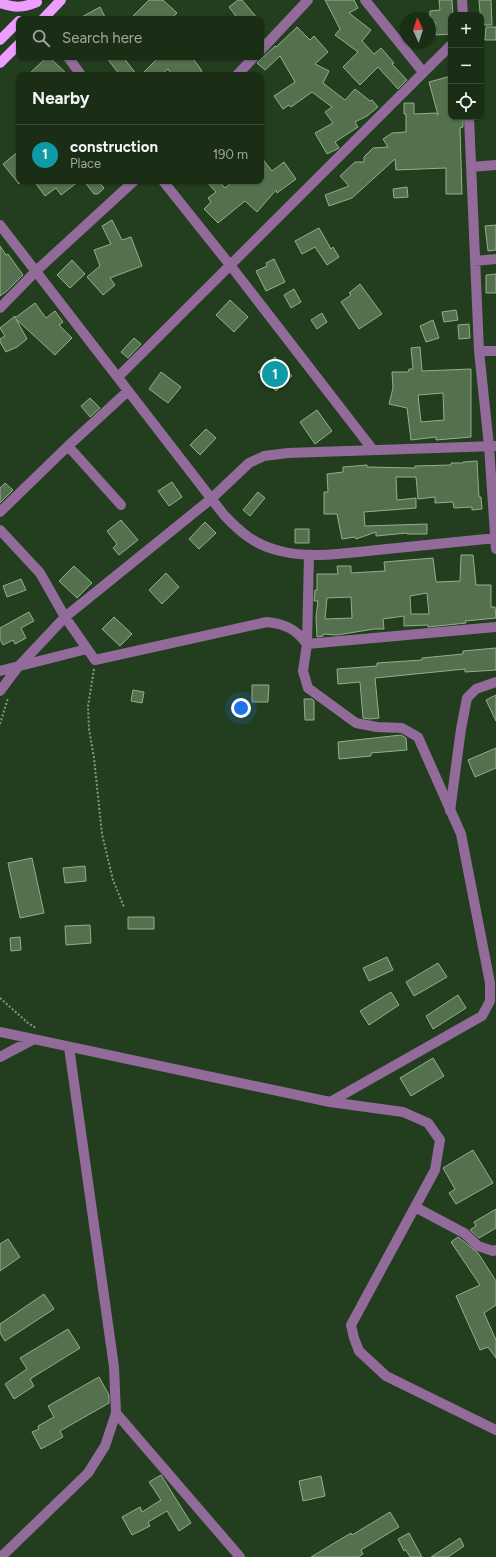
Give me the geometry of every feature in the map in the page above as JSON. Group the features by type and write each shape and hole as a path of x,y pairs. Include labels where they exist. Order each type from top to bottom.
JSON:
{"main road":[{"path":"46,16 61,0"},
{"path":"0,2 12,6 24,7 38,1"},
{"path":"24,16 38,1"},
{"path":"0,40 16,24"},
{"path":"0,63 16,47"}],"street":[{"path":"264,47 308,0"},
{"path":"365,0 423,72"},
{"path":"462,0 463,12"},
{"path":"118,377 448,48"},
{"path":"70,60 80,72"},
{"path":"240,72 251,60"},
{"path":"469,120 480,351 493,446 496,548"},
{"path":"471,167 496,165"},
{"path":"0,308 36,271 131,184"},
{"path":"165,184 373,450"},
{"path":"0,225 212,499 238,531 256,543 279,551 298,554 334,554 495,538"},
{"path":"475,261 496,259"},
{"path":"480,351 496,351"},
{"path":"0,512 68,446 128,391"},
{"path":"68,446 120,505"},
{"path":"0,691 18,667 64,617 212,499 249,463 264,456 288,453 493,446"},
{"path":"0,530 40,573 64,617 95,660 267,622 282,624 300,634 307,644"},
{"path":"309,554 307,644 304,671 308,688 356,724 402,728 418,737 461,834 490,983 490,1001 482,1016 330,1102"},
{"path":"307,644 496,627"},
{"path":"0,671 87,649"},
{"path":"450,811 461,729 467,698 476,689 496,682"},
{"path":"0,1032 330,1102 403,1112 428,1123 440,1140 435,1170 352,1325 354,1338 359,1351 386,1376 496,1430"},
{"path":"0,1057 34,1039"},
{"path":"1,1557 88,1473 106,1446 116,1413 114,1367 69,1047"},
{"path":"415,1207 464,1233 478,1246 493,1251 496,1250"},
{"path":"116,1413 240,1557"}],"path":[{"path":"95,660 88,706 89,729 94,758 102,834 113,880 124,907"},
{"path":"0,998 28,1023 40,1031"}],"building":[{"path":"149,0 163,0 177,13 174,16 133,16"},
{"path":"238,0 242,0 255,16 236,16 229,7"},
{"path":"325,0 354,0 358,8 349,13 371,30 362,41 374,54 381,48 394,63 392,64 407,80 398,89 378,67 360,85 343,67 358,52 335,35 340,29"},
{"path":"439,0 452,0 453,12 448,12 448,34 436,35 436,12 430,11 440,10"},
{"path":"479,0 491,0 492,25 484,25 484,12 480,12"},
{"path":"100,7 104,16 84,16"},
{"path":"297,27 310,40 314,36 328,52 315,64 329,71 323,83 345,100 355,89 370,101 372,100 378,107 367,116 355,122 358,127 335,142 339,148 327,154 315,133 333,123 325,112 332,107 312,92 291,107 289,105 283,109 274,96 295,82 280,56 265,70 257,63 260,60 264,60 264,56 275,46 276,47"},
{"path":"486,27 496,27 496,40 485,40"},
{"path":"44,60 52,60 65,72 31,72"},
{"path":"108,60 125,60 135,72 118,72"},
{"path":"156,60 194,60 202,71 170,72 168,69 164,72 144,72"},
{"path":"448,77 448,120 463,120 463,127 460,128 462,194 446,194 446,168 396,170 395,159 352,198 329,206 325,195 349,186 340,176 355,162 364,162 364,157 373,148 388,147 383,139 392,133 406,132 406,114 404,114 404,103 414,103 414,114 436,113 438,115 429,82"},
{"path":"16,153 16,180 3,164"},
{"path":"264,161 272,171 284,162 296,179 277,193 276,190 257,212 245,201 218,223 204,209 211,202 208,198 216,192 209,184 222,184 225,188 230,184 264,184"},
{"path":"36,184 75,184 61,195 56,188 45,196"},
{"path":"86,184 101,184 104,188 98,194 94,194"},
{"path":"407,187 408,197 394,198 393,189"},
{"path":"112,220 122,240 131,237 142,266 110,278 115,285 103,295 87,277 100,266 94,250 111,244 102,226"},
{"path":"496,225 496,250 488,251 485,226"},
{"path":"319,228 331,249 333,247 339,257 327,265 315,247 302,254 295,241"},
{"path":"0,246 6,255 8,254 23,275 0,296"},
{"path":"274,259 285,282 266,291 256,271 267,266 266,263"},
{"path":"72,260 85,274 70,288 57,275"},
{"path":"496,274 496,293 486,293 486,275"},
{"path":"360,284 382,314 359,329 341,302 351,295 349,293"},
{"path":"294,289 301,302 291,308 284,295"},
{"path":"230,300 248,317 234,332 216,315"},
{"path":"35,303 46,318 55,311 63,322 59,325 72,338 55,355 16,319 27,339 17,347 6,352 0,342 0,339 5,336 0,328"},
{"path":"456,310 458,320 444,322 442,312"},
{"path":"322,313 327,322 317,329 311,320"},
{"path":"433,320 439,338 426,342 420,326"},
{"path":"469,324 470,338 459,339 458,325"},
{"path":"134,338 141,344 128,358 121,352"},
{"path":"420,347 422,371 471,369 471,437 436,440 436,437 411,440 407,408 389,404 393,388 392,372 408,372 409,369 413,369 411,348","holes":["443,393 444,420 421,422 418,395"]},
{"path":"275,357 292,376 276,391 258,372"},
{"path":"161,372 181,387 168,403 149,389"},
{"path":"90,398 100,408 90,417 81,406"},
{"path":"317,410 332,431 315,444 300,422"},
{"path":"206,429 216,438 200,455 190,445"},
{"path":"477,461 479,497 481,497 482,509 472,510 472,507 454,508 453,502 435,503 435,497 418,499 416,477 396,477 397,500 416,498 416,508 364,512 365,526 427,524 427,534 407,533 376,536 376,532 356,539 355,537 342,539 337,514 324,514 324,492 328,492 327,474 343,472 343,467 367,465 367,467 415,468 415,466 451,465 451,463"},
{"path":"172,482 182,497 169,506 158,491"},
{"path":"5,483 13,490 0,503 0,488"},
{"path":"258,492 265,498 250,516 243,510"},
{"path":"121,520 138,540 119,555 113,548 117,544 107,531"},
{"path":"205,522 216,533 199,549 189,539"},
{"path":"295,529 309,529 309,543 295,543"},
{"path":"461,555 473,555 476,585 491,585 491,607 495,607 496,618 428,627 428,625 404,626 404,616 383,619 384,629 374,629 337,635 323,634 323,636 317,637 316,617 318,601 314,601 315,590 317,590 317,574 338,574 337,566 351,566 351,573 385,571 384,562 433,558 436,582 460,581","holes":["427,593 429,614 411,614 410,596","351,597 352,618 325,619 327,598"]},
{"path":"74,566 92,583 77,598 59,581"},
{"path":"166,573 179,587 162,604 149,590"},
{"path":"21,579 26,590 7,597 3,586"},
{"path":"29,612 34,621 21,628 26,638 15,644 13,640 3,645 0,639 0,628"},
{"path":"114,617 132,634 120,646 102,629"},
{"path":"496,648 496,670 465,672 465,669 375,678 379,718 363,718 360,682 338,684 337,669 377,666 377,663 422,660 422,658 463,654 463,651"},
{"path":"252,685 269,685 268,702 252,702"},
{"path":"133,690 144,692 142,703 131,701"},
{"path":"496,695 496,721 486,700"},
{"path":"304,699 312,699 314,701 314,720 305,720"},
{"path":"401,735 406,738 407,750 371,753 371,756 339,759 338,742"},
{"path":"496,748 496,768 475,777 468,760"},
{"path":"32,858 44,913 20,918 8,863"},
{"path":"85,866 86,881 65,883 63,868"},
{"path":"128,917 154,917 154,929 128,929"},
{"path":"90,925 91,943 66,945 65,926"},
{"path":"20,937 21,950 11,951 10,938"},
{"path":"387,957 393,970 369,981 363,968"},
{"path":"438,963 447,977 414,996 406,982"},
{"path":"391,992 399,1005 369,1025 360,1011"},
{"path":"458,995 466,1008 433,1029 426,1016"},
{"path":"433,1058 444,1076 411,1096 400,1078"},
{"path":"473,1150 493,1183 456,1204 449,1193 455,1189 443,1168"},
{"path":"496,1209 496,1228 479,1238 470,1230 476,1226 474,1222"},
{"path":"458,1237 478,1253 496,1281 496,1305 484,1313 496,1340 496,1358 488,1347 480,1350 456,1296 480,1285 451,1242"},
{"path":"8,1239 20,1257 0,1271 0,1244"},
{"path":"44,1294 54,1309 5,1341 0,1333 0,1324"},
{"path":"68,1329 80,1348 30,1379 34,1386 14,1399 5,1384 27,1369 20,1358"},
{"path":"99,1377 109,1395 109,1403 60,1431 63,1437 41,1449 32,1432 39,1429 38,1426 54,1417 48,1406"},
{"path":"161,1475 191,1523 179,1531 167,1511 148,1522 150,1526 132,1535 122,1517 140,1507 142,1512 161,1500 149,1482"},
{"path":"321,1476 325,1496 303,1501 299,1481"},
{"path":"390,1512 399,1527 361,1550 363,1554 358,1557 311,1557 351,1533 352,1535"},
{"path":"409,1533 422,1557 410,1557 406,1550 404,1551 398,1539"},
{"path":"460,1538 464,1546 448,1557 431,1557"}],"place":[{"name":"construction","path":"275,374"}]}
